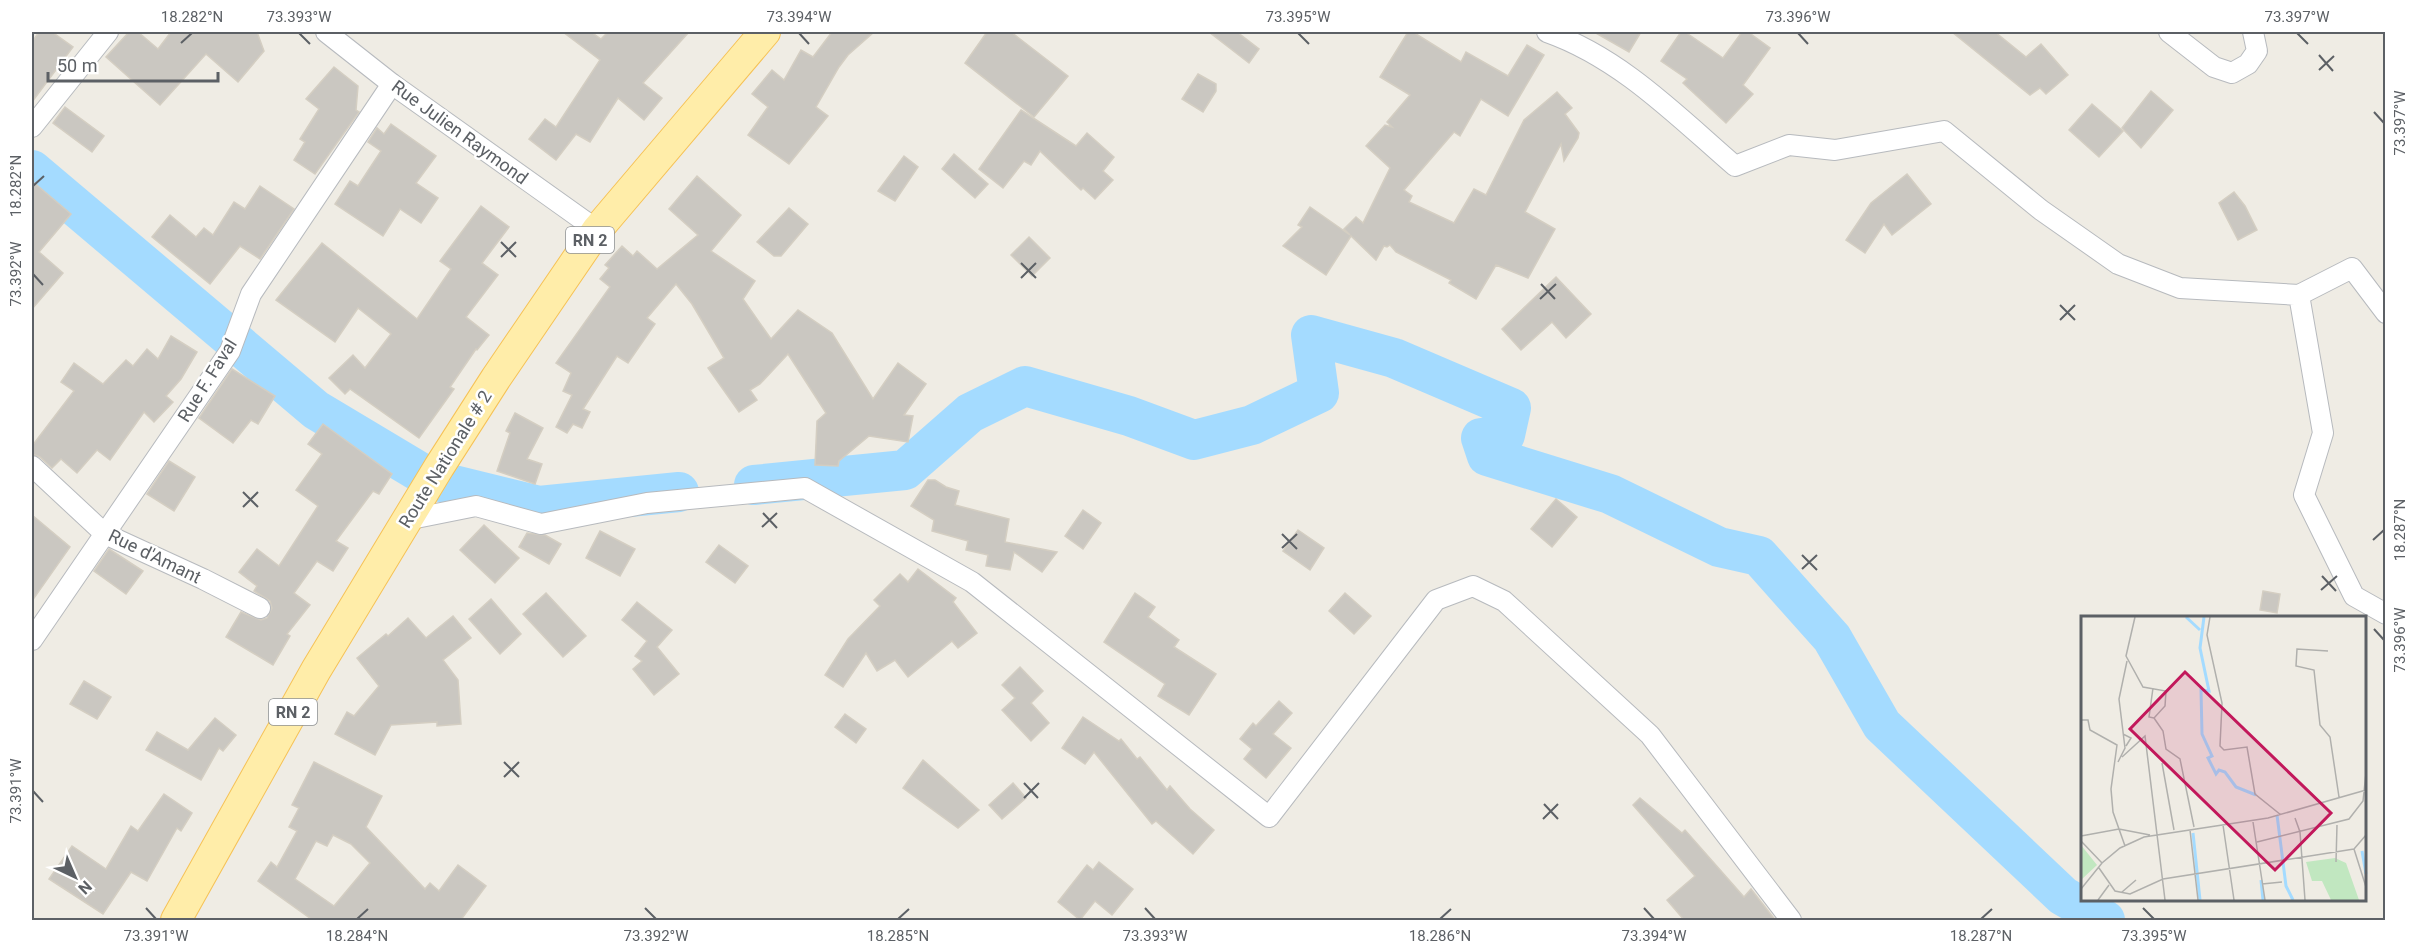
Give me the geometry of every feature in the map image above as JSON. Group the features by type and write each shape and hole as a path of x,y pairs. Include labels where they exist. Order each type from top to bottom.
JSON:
{"main road":[{"name":"Route Nationale # 2","path":"176,921 316,670 439,467 597,230 765,32"}],"street":[{"path":"32,127 108,32"},
{"name":"Rue Julien Raymond","path":"326,32 392,84 597,230"},
{"path":"1548,32 1561,36 1631,76 1736,165 1789,145 1835,150 1944,131 2041,210 2118,264 2180,288 2299,295 2352,268 2385,313"},
{"path":"2169,32 2214,67 2232,74 2248,64 2257,51 2253,32"},
{"name":"Rue F. Faval","path":"32,640 230,351 251,294 392,84"},
{"path":"2299,295 2323,433 2304,495 2354,596 2385,614"},
{"name":"Rue d'Amant","path":"32,466 105,534 260,608"},
{"path":"411,514 476,506 541,524 647,503 805,488 972,582 1269,817 1436,600 1473,586 1504,600 1650,735 1791,921"}],"building":[{"path":"39,32 52,32 73,47 32,102 32,42"},
{"path":"129,32 138,32 158,49 171,32 257,32 264,51 238,82 206,54 160,105 106,57"},
{"path":"563,32 591,32 601,39 608,32 689,32 643,83 662,98 644,120 618,98 590,142 576,134 556,160 529,139 545,119 556,127 600,60"},
{"path":"832,32 874,32 848,55 839,67 816,107 828,116 789,164 748,135 768,107 752,94 772,70 784,80 801,50 813,57"},
{"path":"987,32 1011,32 1068,76 1034,117 965,63"},
{"path":"1209,32 1237,32 1259,49 1249,63"},
{"path":"1408,32 1413,32 1461,62 1466,52 1508,76 1527,45 1544,55 1508,116 1481,99 1460,136 1454,132 1404,190 1412,196 1409,202 1454,223 1474,189 1486,195 1524,120 1557,92 1572,108 1565,114 1579,133 1564,161 1561,144 1525,212 1555,229 1528,278 1496,265 1476,299 1449,283 1451,280 1396,252 1390,245 1384,246 1376,260 1351,236 1326,275 1283,246 1302,227 1298,225 1310,207 1350,235 1344,229 1356,217 1363,223 1390,168 1366,146 1385,125 1392,127 1387,122 1410,95 1380,77"},
{"path":"1594,32 1641,32 1629,52"},
{"path":"1681,32 1685,32 1723,58 1742,32 1748,32 1770,48 1743,85 1753,94 1726,123 1683,83 1687,79 1661,61"},
{"path":"1952,32 1995,32 2026,57 2041,44 2068,75 2046,94 2040,88 2030,95"},
{"path":"334,67 358,86 356,110 359,112 315,174 294,160 305,142 300,139 319,109 306,99"},
{"path":"1198,74 1216,84 1216,91 1203,112 1182,99"},
{"path":"2151,91 2173,110 2141,148 2122,128"},
{"path":"2092,104 2123,131 2099,157 2069,130"},
{"path":"65,107 104,136 92,152 53,123"},
{"path":"1021,110 1076,146 1087,133 1114,157 1103,171 1113,180 1095,199 1083,188 1081,190 1040,151 1031,165 1024,161 1003,188 979,169"},
{"path":"391,124 436,156 416,183 438,198 421,223 400,209 383,236 335,204 350,181 358,186 381,151 368,142 377,128 384,134"},
{"path":"954,154 988,184 975,198 942,169"},
{"path":"904,156 918,167 895,201 878,191"},
{"path":"1907,174 1931,204 1892,235 1884,224 1865,253 1846,240 1871,203"},
{"path":"697,176 741,215 711,251 755,281 743,299 771,339 798,310 832,333 873,399 898,363 926,384 904,415 913,416 908,442 869,436 839,461 838,466 815,465 817,421 826,413 788,354 760,384 750,390 757,400 739,412 708,368 724,358 692,304 676,284 647,318 655,324 628,363 617,356 583,409 590,412 582,428 573,424 567,433 556,427 572,395 563,391 571,373 556,363 610,287 600,279 609,268 605,265 622,246 633,256 637,251 657,269 698,235 669,209"},
{"path":"32,181 71,214 39,252 63,273 32,309"},
{"path":"260,186 294,209 260,259 240,246 210,284 152,237 170,215 196,237 204,228 213,235 234,202 245,209"},
{"path":"2234,192 2245,206 2257,230 2238,240 2219,203"},
{"path":"481,206 509,227 482,263 498,275 466,317 489,335 476,349 450,387 454,389 419,438 350,389 345,394 329,378 353,355 365,368 391,334 358,308 335,342 276,300 322,243 417,319 451,269 440,261"},
{"path":"789,208 808,224 781,256 774,256 757,242"},
{"path":"1029,237 1050,258 1032,276 1011,255"},
{"path":"1556,277 1591,314 1566,338 1552,322 1521,350 1502,329"},
{"path":"171,336 197,352 181,379 166,396 173,402 154,422 144,412 110,460 97,450 77,473 61,459 52,468 40,457 32,454 32,446 74,391 61,382 74,363 103,384 126,360 133,366 147,349 158,359"},
{"path":"232,369 275,396 258,424 251,420 233,443 199,418"},
{"path":"515,413 543,428 527,459 542,464 535,484 497,471 510,433 506,431"},
{"path":"323,424 392,474 379,494 373,491 336,541 348,548 333,571 317,561 294,593 310,605 287,634 290,636 273,665 226,637 241,612 261,620 267,618 272,608 270,601 254,591 257,586 239,572 257,549 279,566 318,506 296,490 322,454 308,444"},
{"path":"169,461 195,477 174,511 147,494"},
{"path":"928,480 935,480 959,491 955,505 1009,519 1005,542 1057,552 1042,572 1014,552 1010,570 986,566 988,555 966,550 968,541 932,531 934,520 911,506"},
{"path":"1556,499 1577,517 1552,547 1531,529"},
{"path":"1083,510 1101,523 1083,549 1065,536"},
{"path":"32,515 70,547 32,601"},
{"path":"484,525 519,558 495,583 460,550"},
{"path":"1298,530 1324,548 1310,570 1283,551"},
{"path":"600,531 635,549 620,576 586,558"},
{"path":"527,533 545,535 561,544 549,564 519,547"},
{"path":"719,545 748,566 735,583 706,562"},
{"path":"109,549 143,571 126,594 94,571"},
{"path":"918,569 956,598 953,602 977,633 958,648 952,641 908,677 895,660 877,671 866,653 843,687 825,675 848,639 880,606 874,600 900,574 908,582"},
{"path":"2263,591 2280,594 2277,613 2260,610"},
{"path":"546,593 586,636 563,657 523,614"},
{"path":"1135,593 1155,607 1148,617 1179,640 1174,647 1216,674 1189,715 1158,696 1165,684 1104,642"},
{"path":"1345,593 1371,616 1354,634 1329,611"},
{"path":"491,599 521,634 500,654 469,619"},
{"path":"637,602 672,630 657,647 679,674 654,695 633,669 642,661 635,656 647,641 622,620"},
{"path":"453,616 471,638 443,660 458,680 461,724 437,726 437,722 391,725 375,755 335,734 347,712 354,716 379,686 357,658 386,634 388,636 408,618 426,638"},
{"path":"1020,667 1043,691 1031,703 1049,723 1031,741 1002,710 1015,698 1002,685"},
{"path":"84,681 111,697 97,719 70,704"},
{"path":"1279,701 1292,713 1273,734 1291,748 1266,778 1244,759 1252,749 1240,739 1253,723 1256,726"},
{"path":"845,714 866,729 856,743 835,727"},
{"path":"1083,717 1119,741 1121,739 1137,759 1140,757 1167,790 1170,786 1190,809 1214,830 1193,854 1156,821 1152,824 1094,752 1085,764 1062,748"},
{"path":"215,718 236,735 223,751 219,748 201,780 146,750 157,732 188,750"},
{"path":"923,760 979,810 958,828 903,788"},
{"path":"314,762 382,796 366,827 425,889 430,883 439,891 458,865 486,886 460,921 314,921 258,881 271,862 277,867 297,831 289,827 299,808 292,805","holes":["333,835 351,844 370,863 334,906 295,879 316,841 327,846"]},
{"path":"1013,783 1026,798 1002,819 989,805"},
{"path":"164,794 192,813 181,831 177,828 147,881 131,872 103,914 49,879 72,846 106,869 131,826 138,831"},
{"path":"1640,798 1682,833 1685,830 1744,897 1751,889 1776,921 1685,921 1667,900 1695,876 1633,805"},
{"path":"1099,862 1133,889 1112,915 1095,901 1080,920 1058,902 1087,865 1093,870"}],"waterway":[{"path":"32,170 316,410 433,480 539,506 679,492"},
{"path":"754,485 905,470 970,413 1025,386 1129,416 1194,440 1252,425 1319,393 1311,335 1394,358 1511,408 1505,435 1481,438 1487,456 1610,494 1719,547 1759,556 1832,638 1882,725 2063,896 2105,920"}]}
